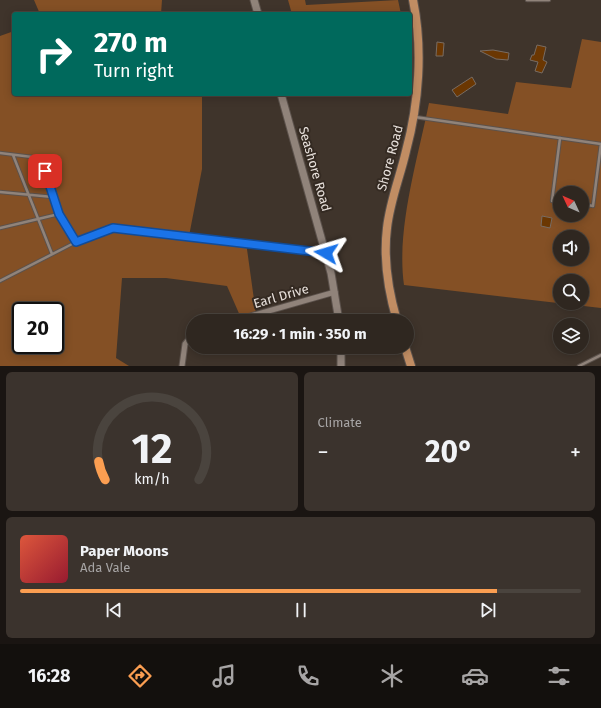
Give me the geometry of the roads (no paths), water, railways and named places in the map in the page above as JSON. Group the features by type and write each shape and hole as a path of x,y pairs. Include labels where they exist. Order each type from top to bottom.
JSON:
{"main road":[{"name":"Shore Road","path":"395,314 387,276 387,228 391,202 406,151 413,117 418,61 416,14 413,0"},
{"path":"407,354 411,366"}],"street":[{"path":"254,0 257,12"},
{"name":"Seashore Road","path":"282,96 326,253 335,292 338,314"},
{"name":"Earl Drive","path":"258,314 335,292"},
{"path":"182,366 186,343"},
{"path":"341,354 341,366"}],"lane":[{"path":"527,0 549,0"},
{"path":"413,117 601,144 593,206 589,205"},
{"path":"554,186 560,138"},
{"path":"0,154 40,158 59,214 76,242"},
{"path":"13,155 52,254"},
{"path":"0,192 53,197"},
{"path":"0,228 59,214"},
{"path":"0,281 76,242 113,228 326,253"},
{"path":"578,366 601,355"}]}
